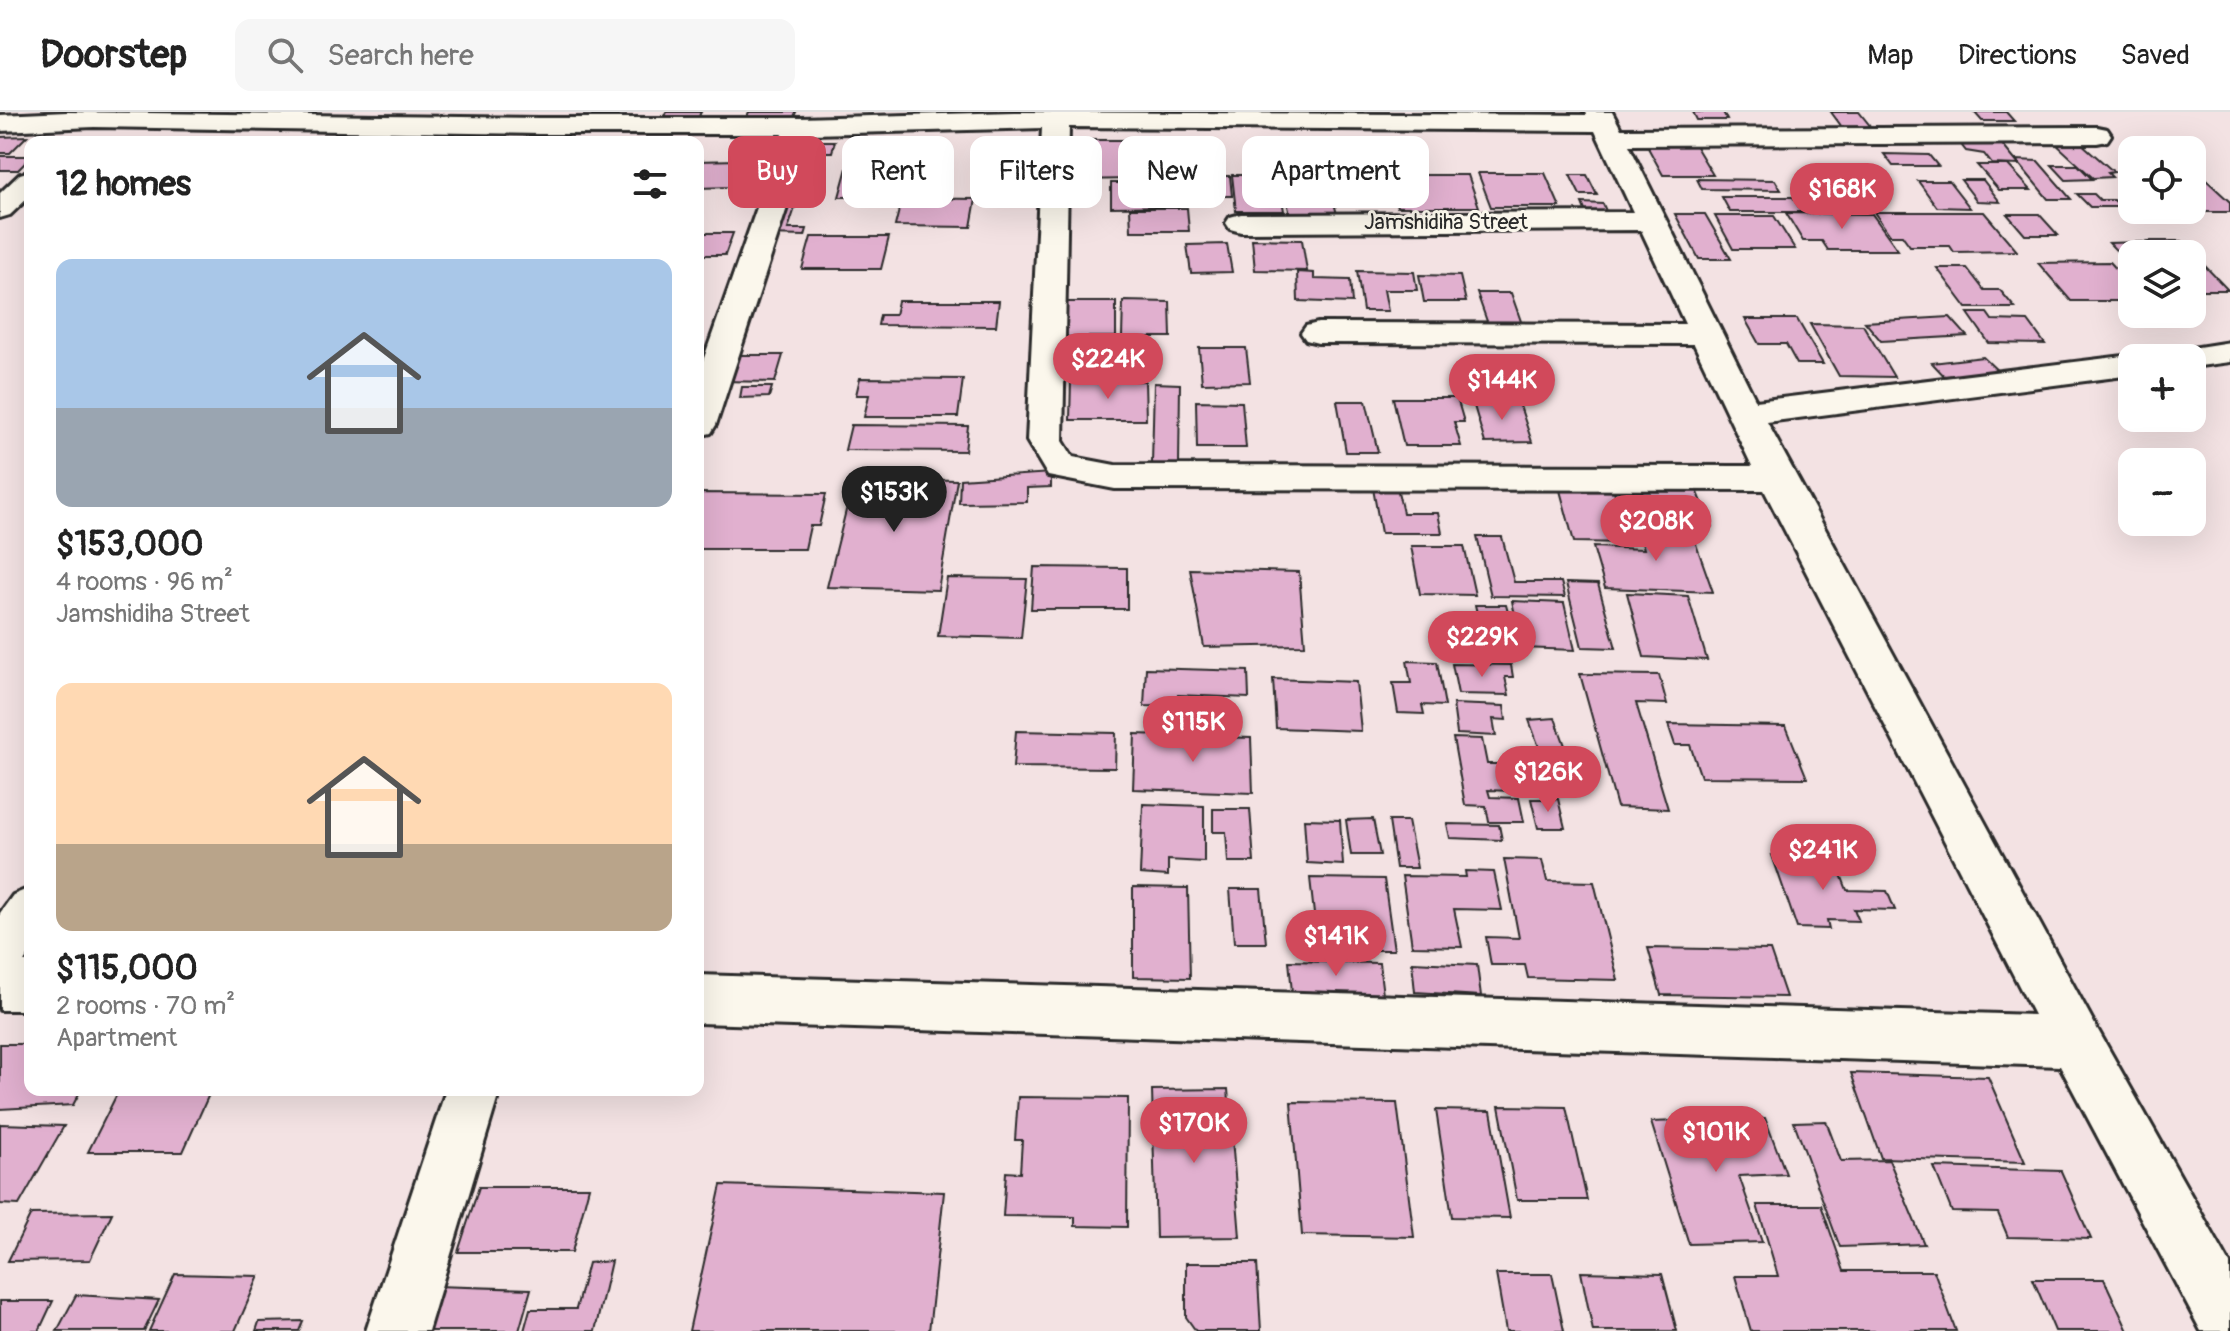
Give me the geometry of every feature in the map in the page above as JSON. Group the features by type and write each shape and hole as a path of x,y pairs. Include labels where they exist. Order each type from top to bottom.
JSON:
{"street":[{"path":"0,123 298,117 534,134 1056,119 1604,124 2097,135"},
{"path":"76,136 94,119"},
{"path":"1056,119 1045,441 1061,467 1115,477 1776,478"},
{"path":"1604,124 1776,478 2075,1041 2230,1323"},
{"path":"704,407 800,126"},
{"path":"0,209 24,186"},
{"name":"Jamshidiha Street","path":"1241,223 1651,221"},
{"path":"1318,333 1706,334"},
{"path":"2206,355 2230,352"},
{"path":"1745,414 2118,367"},
{"path":"0,956 24,919"},
{"path":"0,986 24,986"},
{"path":"704,999 2075,1041"},
{"path":"397,1331 471,1096"}],"building":[{"path":"666,112 701,112 698,118 663,118"},
{"path":"749,112 796,112 793,119 746,118"},
{"path":"1693,112 1723,112 1727,120 1697,120"},
{"path":"1831,112 1859,112 1871,127 1842,127"},
{"path":"1974,112 2006,112 2014,121 1982,121"},
{"path":"24,136 24,139 10,153 0,153 0,137"},
{"path":"1102,140 1118,140 1118,179 1102,180"},
{"path":"826,141 835,141 832,152 826,152"},
{"path":"1958,141 2000,142 2019,165 1992,164 1984,154 1966,151"},
{"path":"2081,143 2114,172 2108,173 2112,177 2093,178 2056,144"},
{"path":"1695,145 1713,175 1663,175 1647,146"},
{"path":"1884,154 1929,155 1938,166 1893,166"},
{"path":"0,156 24,156 24,164 18,170 0,170"},
{"path":"728,160 728,187 704,188 704,161"},
{"path":"2016,160 2038,161 2071,199 2048,199"},
{"path":"1977,165 2008,165 2031,190 1999,190"},
{"path":"2052,165 2078,165 2092,179 2066,180"},
{"path":"1478,173 1545,173 1560,207 1491,207"},
{"path":"1232,175 1242,175 1242,208 1284,208 1284,211 1236,211"},
{"path":"1429,175 1468,175 1479,207 1429,207"},
{"path":"1570,175 1587,175 1597,195 1580,195"},
{"path":"1226,176 1230,176 1232,196 1226,196"},
{"path":"1697,179 1775,180 1781,190 1702,189"},
{"path":"1961,180 1983,180 2000,202 1977,201"},
{"path":"2206,180 2230,202 2230,212 2206,212"},
{"path":"1918,181 1949,181 1970,208 1937,207"},
{"path":"1111,183 1118,183 1118,207 1111,207"},
{"path":"2077,194 2094,194 2100,200 2114,200 2118,204 2118,207 2090,207"},
{"path":"1722,197 1793,197 1802,212 1730,212"},
{"path":"954,199 970,199 970,208 974,208 971,227 895,226 900,208 954,208"},
{"path":"1582,203 1603,204 1609,218 1588,218"},
{"path":"776,208 795,208 788,229 807,229 805,236 766,235"},
{"path":"1130,208 1187,208 1189,231 1131,231"},
{"path":"1288,208 1335,208 1337,214 1290,215"},
{"path":"1874,212 1984,212 2017,251 1954,252 1950,246 1910,246 1902,235 1890,235"},
{"path":"1786,213 1872,214 1898,250 1828,250 1822,241 1803,241"},
{"path":"1675,214 1705,214 1731,259 1699,259"},
{"path":"2007,214 2039,214 2058,235 2025,235"},
{"path":"1715,216 1774,216 1795,249 1733,249"},
{"path":"704,233 733,233 725,255 704,255"},
{"path":"811,237 889,237 881,269 802,269"},
{"path":"1252,239 1302,240 1307,271 1255,270"},
{"path":"2109,243 2118,243 2118,252"},
{"path":"1227,244 1232,272 1191,273 1187,245"},
{"path":"2110,262 2118,271 2118,301 2071,301 2038,263"},
{"path":"2206,267 2228,290 2206,290"},
{"path":"1937,268 1967,268 1984,290 2000,290 2015,308 1967,308"},
{"path":"1357,271 1414,272 1417,290 1384,290 1388,311 1363,311"},
{"path":"1297,272 1314,273 1314,279 1350,280 1352,303 1298,301"},
{"path":"1419,275 1460,276 1466,302 1424,302"},
{"path":"1477,293 1511,293 1523,327 1489,327"},
{"path":"898,301 999,301 996,326 878,325 880,315 895,315"},
{"path":"1123,301 1170,302 1171,337 1122,337"},
{"path":"1059,302 1116,302 1116,337 1057,337"},
{"path":"1968,313 1987,313 1992,320 2028,321 2045,344 1989,343"},
{"path":"1950,317 1967,336 1881,341 1865,322"},
{"path":"1745,319 1797,319 1823,364 1797,364 1786,344 1759,344"},
{"path":"1810,324 1863,325 1894,377 1839,376"},
{"path":"1199,348 1246,348 1250,382 1202,383"},
{"path":"730,355 783,355 775,382 720,381"},
{"path":"1983,357 2001,374 1948,380 1932,363"},
{"path":"860,378 963,379 958,417 864,417 869,395 856,395"},
{"path":"1071,381 1145,381 1146,420 1070,420"},
{"path":"1154,383 1180,384 1179,465 1152,464"},
{"path":"742,387 772,387 769,397 740,398"},
{"path":"1393,398 1457,398 1464,422 1454,422 1461,446 1404,446"},
{"path":"1472,399 1519,403 1532,442 1485,443"},
{"path":"1196,401 1242,402 1246,448 1197,448"},
{"path":"1337,401 1366,401 1378,452 1346,452"},
{"path":"851,425 968,426 965,451 845,450"},
{"path":"1051,473 1051,487 1027,488 1027,502 959,503 960,479"},
{"path":"854,478 957,480 938,590 827,587"},
{"path":"1372,483 1396,483 1403,513 1438,513 1442,533 1381,533"},
{"path":"1558,483 1612,485 1631,543 1574,542"},
{"path":"1618,484 1695,485 1712,527 1632,525"},
{"path":"704,493 826,494 819,526 810,526 805,549 704,549"},
{"path":"1638,528 1691,530 1713,592 1605,588 1593,547 1644,549"},
{"path":"1477,537 1502,537 1514,582 1561,582 1565,597 1491,596"},
{"path":"1411,546 1464,546 1475,595 1420,594"},
{"path":"1034,567 1127,568 1127,609 1031,609"},
{"path":"1190,569 1299,572 1305,645 1204,647"},
{"path":"947,578 1027,579 1021,638 938,636"},
{"path":"1566,583 1598,584 1616,648 1582,647"},
{"path":"1627,593 1688,596 1707,660 1644,657"},
{"path":"1512,601 1564,603 1575,650 1522,648"},
{"path":"1475,605 1506,605 1519,654 1487,654"},
{"path":"1407,661 1437,662 1445,706 1422,705 1424,714 1398,713 1393,683 1411,683"},
{"path":"1452,664 1511,665 1513,677 1505,677 1509,695 1458,694"},
{"path":"1146,668 1248,671 1249,698 1178,695 1178,707 1144,706"},
{"path":"1580,674 1659,675 1667,704 1636,703 1668,809 1617,807"},
{"path":"1273,679 1356,682 1361,731 1276,728"},
{"path":"1453,704 1504,706 1506,720 1493,719 1496,736 1457,734"},
{"path":"1555,718 1579,784 1553,785 1529,720"},
{"path":"1668,724 1786,726 1807,778 1701,777 1690,745 1675,745"},
{"path":"1016,731 1116,733 1115,768 1013,767"},
{"path":"1135,734 1251,738 1253,793 1133,789"},
{"path":"1453,738 1482,739 1487,764 1511,764 1515,782 1508,782 1510,791 1488,790 1490,797 1519,798 1524,822 1489,822 1486,806 1465,805"},
{"path":"1531,799 1558,799 1565,828 1538,828"},
{"path":"1143,804 1204,806 1204,862 1168,860 1168,876 1140,874"},
{"path":"1213,809 1250,809 1254,862 1228,862 1226,832 1213,832"},
{"path":"1304,819 1340,820 1343,865 1307,863"},
{"path":"1373,819 1380,855 1351,855 1346,820"},
{"path":"1389,821 1408,821 1417,868 1396,868"},
{"path":"1447,824 1499,825 1502,840 1450,838"},
{"path":"1772,855 1835,859 1847,890 1887,891 1895,910 1854,909 1859,921 1827,920 1829,929 1797,928"},
{"path":"1504,859 1542,860 1547,881 1594,882 1618,980 1528,978 1525,965 1491,965 1486,937 1519,938"},
{"path":"1465,871 1494,872 1502,910 1454,909 1462,947 1412,946 1402,876 1466,877"},
{"path":"1310,878 1384,879 1394,950 1318,950"},
{"path":"1133,887 1188,888 1190,978 1133,977"},
{"path":"1230,889 1261,889 1266,943 1234,943"},
{"path":"1648,948 1770,950 1786,997 1661,995"},
{"path":"1289,961 1379,963 1383,995 1292,992"},
{"path":"1412,962 1477,965 1481,996 1415,992"},
{"path":"0,1044 24,1044 24,1096 78,1096 73,1105 0,1109"},
{"path":"1851,1073 1988,1077 2025,1162 1881,1158"},
{"path":"1228,1089 1240,1237 1156,1238 1152,1090"},
{"path":"116,1096 208,1096 183,1152 88,1152"},
{"path":"1018,1097 1128,1098 1127,1227 1075,1226 1075,1217 1003,1216 1006,1172 1020,1173 1022,1140 1015,1140"},
{"path":"1291,1102 1397,1103 1414,1237 1302,1235"},
{"path":"1499,1106 1566,1107 1587,1200 1517,1200"},
{"path":"1436,1110 1491,1111 1510,1218 1452,1217"},
{"path":"1765,1118 1786,1174 1739,1176 1762,1242 1689,1244 1651,1122"},
{"path":"1826,1121 1841,1161 1889,1160 1924,1244 1840,1247 1794,1122"},
{"path":"0,1124 64,1126 19,1205 0,1204"},
{"path":"1934,1167 2061,1171 2091,1239 2008,1237 1998,1213 1952,1212"},
{"path":"721,1185 944,1192 929,1331 689,1331"},
{"path":"479,1187 589,1187 572,1252 458,1252"},
{"path":"1757,1205 1821,1205 1844,1271 1934,1271 1956,1331 1751,1331 1735,1276 1778,1276"},
{"path":"112,1213 90,1260 8,1261 31,1214"},
{"path":"611,1261 595,1331 524,1331 530,1309 576,1309 588,1263"},
{"path":"1186,1263 1257,1263 1261,1331 1196,1331 1186,1317"},
{"path":"1581,1272 1662,1274 1677,1331 1593,1331"},
{"path":"175,1274 259,1276 235,1331 149,1331"},
{"path":"1496,1274 1552,1274 1564,1331 1506,1331"},
{"path":"2033,1279 2104,1279 2128,1331 2055,1331"},
{"path":"435,1286 531,1289 519,1331 419,1331"},
{"path":"76,1295 159,1300 144,1331 57,1331"},
{"path":"0,1301 53,1301 39,1331 0,1331"},
{"path":"303,1321 299,1331 256,1331 259,1322"}]}
